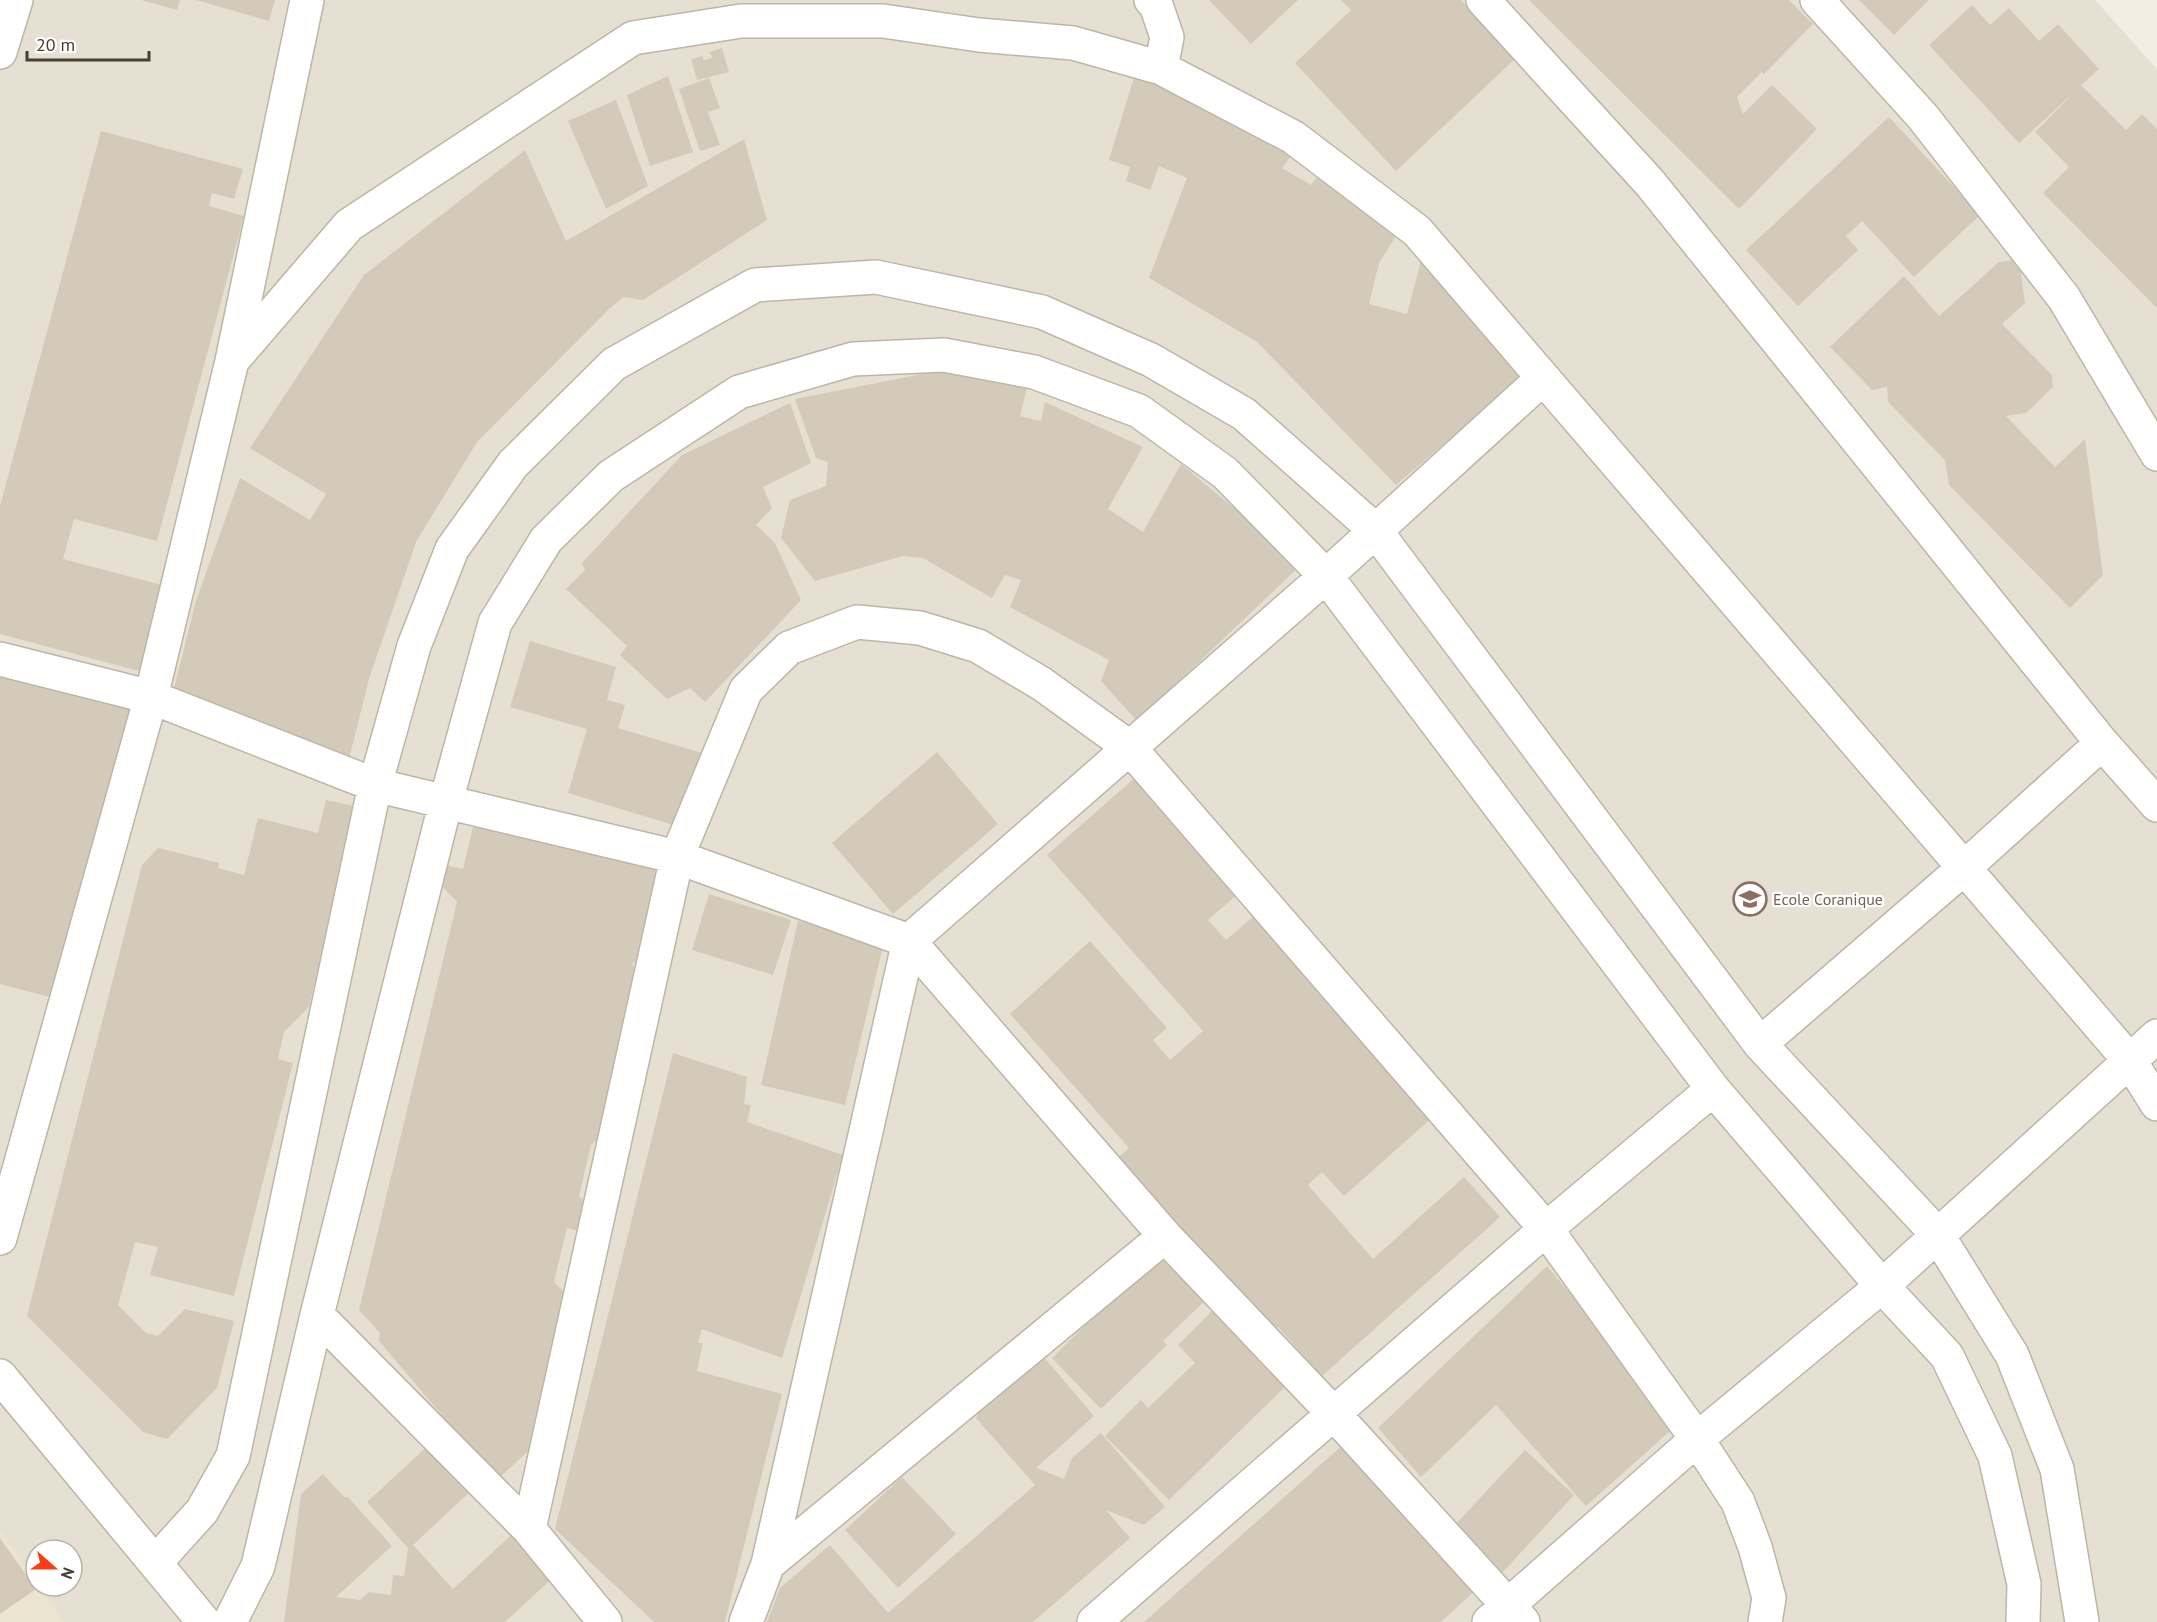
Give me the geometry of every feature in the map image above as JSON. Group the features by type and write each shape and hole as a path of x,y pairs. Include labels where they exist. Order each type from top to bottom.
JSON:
{"street":[{"path":"0,52 16,0"},
{"path":"0,1238 151,697 232,361 307,0"},
{"path":"1151,0 1156,5 1167,37 1161,69"},
{"path":"1483,0 1650,183 2102,742 2157,805"},
{"path":"1817,0 1923,117 2064,298 2157,454"},
{"path":"232,361 349,225 633,38 741,21 826,11 979,35 1072,44 1161,69 1293,137 1417,231 2130,1060 2157,1104"},
{"path":"155,1563 202,1511 233,1456 375,785 414,646 452,549 513,464 614,364 755,285 876,276 1042,312 1150,360 1244,414 1375,530 1760,1044 1937,1234 2013,1355 2057,1469 2082,1622"},
{"path":"230,1622 258,1566 317,1315 446,801 495,623 546,540 611,476 739,392 853,359 944,355 1034,372 1139,411 1225,473 1326,576 1713,1089 1882,1286 1947,1356 1995,1456 2024,1584 2023,1622"},
{"path":"746,1622 768,1564 909,941 1326,576 1543,378"},
{"path":"529,1529 677,857 746,690 789,648 857,622 920,628 978,646 1042,684 1129,747 1546,1229 1697,1439 1738,1502 1755,1547 1769,1598 1765,1622"},
{"path":"0,659 151,697 375,785 677,857 909,941 1165,1236 1334,1414 1507,1616 1697,1439 1882,1286 2157,1036"},
{"path":"1760,1044 1964,868 2102,742"},
{"path":"1094,1622 1546,1229 1713,1089"},
{"path":"768,1564 1165,1236"},
{"path":"317,1315 529,1529 606,1622"},
{"path":"0,1376 204,1622"}],"shaded area":[{"path":"0,0 2095,0 2157,69 2157,1622 0,1622"},
{"path":"0,1530 24,1564 24,1598 47,1598 64,1622 0,1622"}],"building":[{"path":"141,0 180,0 177,10"},
{"path":"196,0 275,0 269,21"},
{"path":"1209,0 1298,0 1251,44"},
{"path":"1341,0 1461,0 1516,58 1396,171 1295,63 1351,10"},
{"path":"1529,0 1789,0 1813,24 1764,74 1762,72 1737,97 1743,114 1772,85 1817,129 1739,209"},
{"path":"1859,0 1929,0 1894,35"},
{"path":"1972,5 1990,25 2009,8 2039,41 2058,24 2099,69 2081,85 2126,130 2142,114 2157,129 2157,308 2043,193 2069,167 2035,132 2077,90 2019,143 1929,45"},
{"path":"722,48 729,72 697,80 691,59 703,56 703,60 712,58 710,52"},
{"path":"1135,74 1297,148 1282,168 1311,185 1322,171 1401,228 1379,263 1369,304 1407,314 1422,257 1527,373 1396,485 1257,342 1149,278 1187,178 1159,166 1150,190 1126,181 1130,167 1109,160"},
{"path":"668,76 693,152 650,166 627,95"},
{"path":"709,78 720,108 708,112 720,145 700,151 679,89"},
{"path":"616,100 648,186 606,209 568,121"},
{"path":"1889,117 1980,215 1914,277 1862,221 1846,236 1858,250 1798,306 1746,250"},
{"path":"101,131 243,169 234,199 212,193 209,206 244,216 157,541 74,519 63,559 173,588 150,674 0,634 0,506"},
{"path":"744,139 767,220 643,300 624,297 609,309 477,442 416,542 369,679 348,763 174,688 196,601 240,478 310,520 326,494 250,448 364,275 525,150 566,241"},
{"path":"2019,259 2025,303 2002,324 2052,375 2053,387 2026,413 2006,416 2055,467 2085,439 2103,575 2070,608 1949,485 1945,460 1888,402 1887,387 1872,390 1830,347 1904,276 1939,316 1999,262"},
{"path":"958,367 988,379 1027,388 1020,416 1041,421 1045,402 1143,447 1108,509 1143,532 1181,464 1302,564 1137,721 1101,681 1109,660 1010,607 1021,580 1005,575 992,598 923,558 903,556 815,581 781,538 790,500 826,486 828,462 816,458 795,399"},
{"path":"790,403 811,463 763,487 772,508 756,525 775,543 801,600 705,702 690,688 667,699 620,655 627,646 566,589 585,570 582,563 682,455"},
{"path":"530,641 616,667 607,700 625,705 618,728 702,753 680,827 568,793 587,729 510,707"},
{"path":"0,673 133,707 57,999 0,984"},
{"path":"937,752 998,824 893,914 832,843"},
{"path":"1138,775 1241,891 1208,920 1226,940 1256,914 1434,1116 1344,1196 1322,1172 1308,1185 1373,1259 1464,1177 1500,1217 1322,1376 1278,1327 1273,1332 1118,1158 1129,1148 1010,1014 1090,941 1167,1028 1153,1040 1170,1060 1203,1031 1047,855"},
{"path":"326,800 355,806 309,1007 284,1032 278,1059 293,1063 234,1296 150,1275 158,1247 135,1242 118,1305 146,1333 158,1336 185,1309 234,1321 217,1388 167,1439 143,1432 27,1316 142,865 158,848 219,863 218,868 244,875 258,818 318,833"},
{"path":"474,823 665,868 646,951 632,964 643,976 613,1124 591,1145 579,1196 591,1209 586,1233 567,1228 554,1282 566,1294 529,1450 497,1480 379,1341 380,1333 359,1310 457,902 440,884 445,865 463,869"},
{"path":"709,894 791,920 773,975 692,950"},
{"path":"798,921 884,942 845,1105 761,1085"},
{"path":"673,1053 747,1077 744,1104 751,1105 747,1122 843,1155 782,1358 702,1329 698,1343 703,1343 697,1371 782,1394 725,1622 654,1622 555,1529"},
{"path":"1163,1249 1209,1297 1163,1341 1167,1345 1101,1409 1052,1358"},
{"path":"1547,1266 1679,1423 1586,1506 1496,1405 1421,1477 1378,1428"},
{"path":"1221,1302 1287,1385 1169,1500 1105,1436 1141,1400 1148,1408 1195,1363 1178,1345"},
{"path":"1042,1355 1094,1416 1036,1468 1064,1479 1072,1458 1101,1433 1165,1507 1144,1525 1106,1510 1130,1538 1033,1622 767,1622 780,1588 830,1545 888,1613 1035,1485 976,1418 980,1409"},
{"path":"433,1441 475,1487 413,1545 453,1589 519,1528 559,1572 505,1622 284,1622 301,1494 323,1474 344,1497 348,1497 392,1546 336,1597 360,1600 369,1592 391,1595 393,1575 404,1576 408,1548 367,1502"},
{"path":"1347,1441 1479,1587 1441,1622 1144,1622"},
{"path":"1525,1450 1574,1495 1501,1574 1452,1528"},
{"path":"902,1477 956,1534 898,1588 845,1530"},
{"path":"0,1538 24,1572 24,1597 0,1614"}],"place":[{"name":"Ecole Coranique","path":"1750,899"}]}
